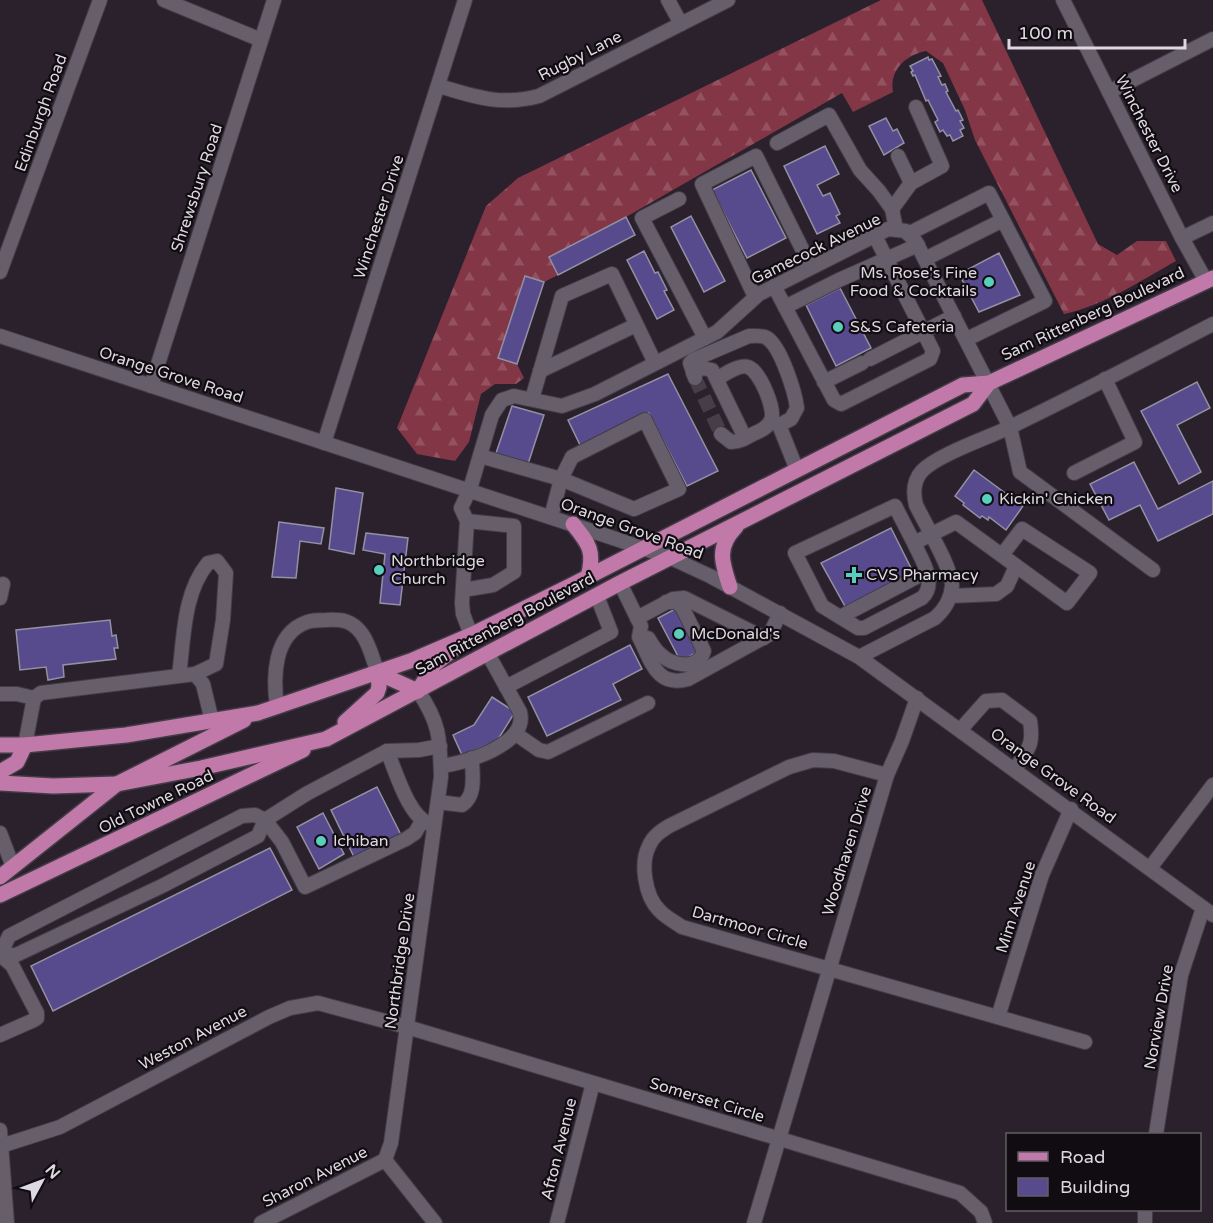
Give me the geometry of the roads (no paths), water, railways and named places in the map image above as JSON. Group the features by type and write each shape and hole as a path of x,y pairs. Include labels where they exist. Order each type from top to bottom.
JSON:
{"main road":[{"name":"Sam Rittenberg Boulevard","path":"0,745 25,745 126,735 258,713 378,673 471,635 963,385 989,384 1210,280"},
{"name":"Sam Rittenberg Boulevard","path":"0,783 53,786 117,784 326,739 620,583 972,404 989,384"},
{"path":"730,587 722,562 722,549 727,536 744,520"},
{"path":"573,524 589,544 592,556 588,577"},
{"path":"326,739 378,693 378,673 418,691 434,665 471,635"},
{"name":"Old Towne Road","path":"0,878 117,784 258,713"},
{"name":"Old Towne Road","path":"0,895 326,739"},
{"path":"0,772 17,762 25,745"}],"street":[{"name":"Edinburgh Road","path":"0,272 100,0"},
{"path":"164,0 261,40"},
{"name":"Shrewsbury Road","path":"152,386 274,0"},
{"name":"Winchester Drive","path":"324,443 465,0"},
{"path":"668,0 681,24"},
{"name":"Rugby Lane","path":"439,86 484,100 502,102 539,96 728,0"},
{"name":"Winchester Drive","path":"1063,0 1182,238 1210,280"},
{"path":"1109,92 1213,39"},
{"path":"892,209 911,183 942,166 916,107"},
{"path":"777,143 829,115 860,171 892,209 902,231 918,245 1010,427 1020,472 1153,570"},
{"path":"755,297 702,184 756,156 812,267"},
{"path":"898,156 911,183"},
{"name":"Gamecock Avenue","path":"467,521 461,508 470,489 492,416 502,400 514,396 562,406 595,394 717,332 755,297 774,286 888,229 902,231 989,193 1003,220"},
{"path":"679,199 642,218 705,338"},
{"path":"925,259 1003,220 1045,301 967,339"},
{"path":"1182,238 1213,222"},
{"path":"774,286 834,400 841,404 930,359 933,351 875,236"},
{"path":"785,307 918,245"},
{"path":"532,399 562,296 612,274 655,363"},
{"path":"739,312 749,336"},
{"path":"825,382 954,316"},
{"path":"859,657 935,618 944,610 950,596 952,584 949,571 916,505 915,483 921,472 933,462 1010,427 1213,324"},
{"path":"540,371 636,325"},
{"name":"Orange Grove Road","path":"0,336 470,489 671,558 780,613 859,657 1071,809 1208,911"},
{"path":"721,434 731,442 745,438 794,415 797,408 795,395 777,350 768,338 759,336 749,336 690,363 694,375 706,368 712,370 718,378 745,438"},
{"path":"718,378 745,366 750,367 759,377 774,410 775,423 797,470"},
{"path":"1074,473 1135,442 1105,379"},
{"path":"480,456 561,479 634,509 679,489 645,420 572,457 561,479 551,517"},
{"path":"895,506 926,572 930,584 927,593 864,628 858,628 822,606 795,553 895,506"},
{"path":"463,590 493,585 514,572 514,525 467,521 463,590 463,614 471,635"},
{"path":"914,543 956,522 1067,603 1090,573 1022,529 1002,555"},
{"path":"25,745 34,698 41,693 179,676 195,674 216,664 223,620 226,573 217,561 208,563 194,585 189,598 179,676"},
{"path":"950,596 996,594 1007,586 1016,566"},
{"path":"840,617 926,572"},
{"path":"620,583 640,626 655,650 662,657 684,666 696,663 702,658 704,651 682,607 676,602 666,602"},
{"path":"506,687 611,632 597,596"},
{"path":"764,638 688,599 678,597 666,602 640,626 639,637 658,673 669,681 678,682 688,679 764,638 770,634 780,613"},
{"path":"906,606 918,627"},
{"path":"277,706 274,678 282,646 294,631 309,621 341,619 350,623 364,638 378,673"},
{"path":"441,766 460,763 472,758 504,743 520,729 522,719 520,712 488,654"},
{"path":"195,674 203,684 212,721"},
{"name":"Northbridge Drive","path":"385,1160 391,1143 407,1027 428,823 438,802 441,766 437,725 418,691"},
{"path":"0,694 17,694 34,698"},
{"name":"Woodhaven Drive","path":"754,1223 887,776 917,698"},
{"path":"961,729 986,701 1002,700 1017,710 1030,721 1033,739 1015,769"},
{"path":"516,734 539,750 548,752 648,703"},
{"path":"0,955 16,955 162,886 258,836 266,820 306,795 387,751 419,750 440,746"},
{"path":"0,955 9,936 242,816 255,815 266,820 282,842 305,887 406,839 428,823 411,808 387,751"},
{"path":"438,802 462,805 467,801 472,788 472,758"},
{"name":"Dartmoor Circle","path":"887,776 834,761 813,760 789,767 669,826 656,835 645,856 646,878 651,897 659,910 682,927 1085,1042"},
{"path":"1150,868 1213,785"},
{"name":"Mim Avenue","path":"998,1017 1042,875 1071,809"},
{"path":"0,833 13,867"},
{"name":"Norview Drive","path":"1156,1133 1181,975 1208,911"},
{"path":"0,955 12,965 37,1013 37,1018 34,1020 0,1035"},
{"name":"Weston Avenue","path":"1,1146 60,1127 290,1008 318,1003 407,1027"},
{"name":"Somerset Circle","path":"407,1027 960,1193 981,1212 985,1223"},
{"name":"Afton Avenue","path":"557,1223 593,1083"},
{"path":"0,1130 7,1223"},
{"path":"385,1160 435,1223"},
{"name":"Sharon Avenue","path":"261,1223 385,1160"}],"tunnel":[{"path":"695,378 721,434"}],"place":[{"name":"Ms. Rose's Fine Food & Cocktails","path":"989,282"},
{"name":"S&S Cafeteria","path":"838,327"},
{"name":"Kickin' Chicken","path":"987,499"},
{"name":"Northbridge Church","path":"379,570"},
{"name":"CVS Pharmacy","path":"854,575"},
{"name":"McDonald's","path":"679,634"},
{"name":"Ichiban","path":"321,841"}]}
